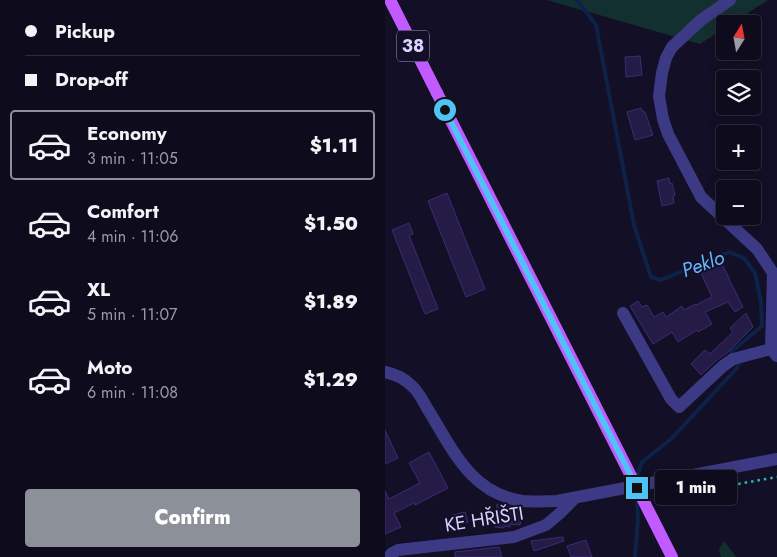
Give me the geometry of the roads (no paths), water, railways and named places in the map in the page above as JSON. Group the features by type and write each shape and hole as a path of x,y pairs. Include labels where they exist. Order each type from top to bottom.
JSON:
{"main road":[{"name":"38","path":"390,0 672,557"}],"street":[{"path":"623,312 671,398 679,407 723,366 736,358 774,352 773,273 757,248 701,196 668,134 659,96 662,72 672,47 701,20 730,0"},
{"path":"385,372 394,374 413,386 461,464 473,478 505,496 522,500 538,502 557,501 777,459"},
{"name":"KE HŘIŠTI","path":"389,557 398,550 514,537 546,525 576,497"}],"waterway":[{"name":"Peklo","path":"576,0 596,25 634,225 651,277 661,280 729,252 744,258 755,273 761,302 762,326 731,352 733,355"},
{"name":"Peklo","path":"637,480 642,462 671,439 737,368 739,362 737,361"},
{"name":"Peklo","path":"635,557 638,519 637,499"}]}
